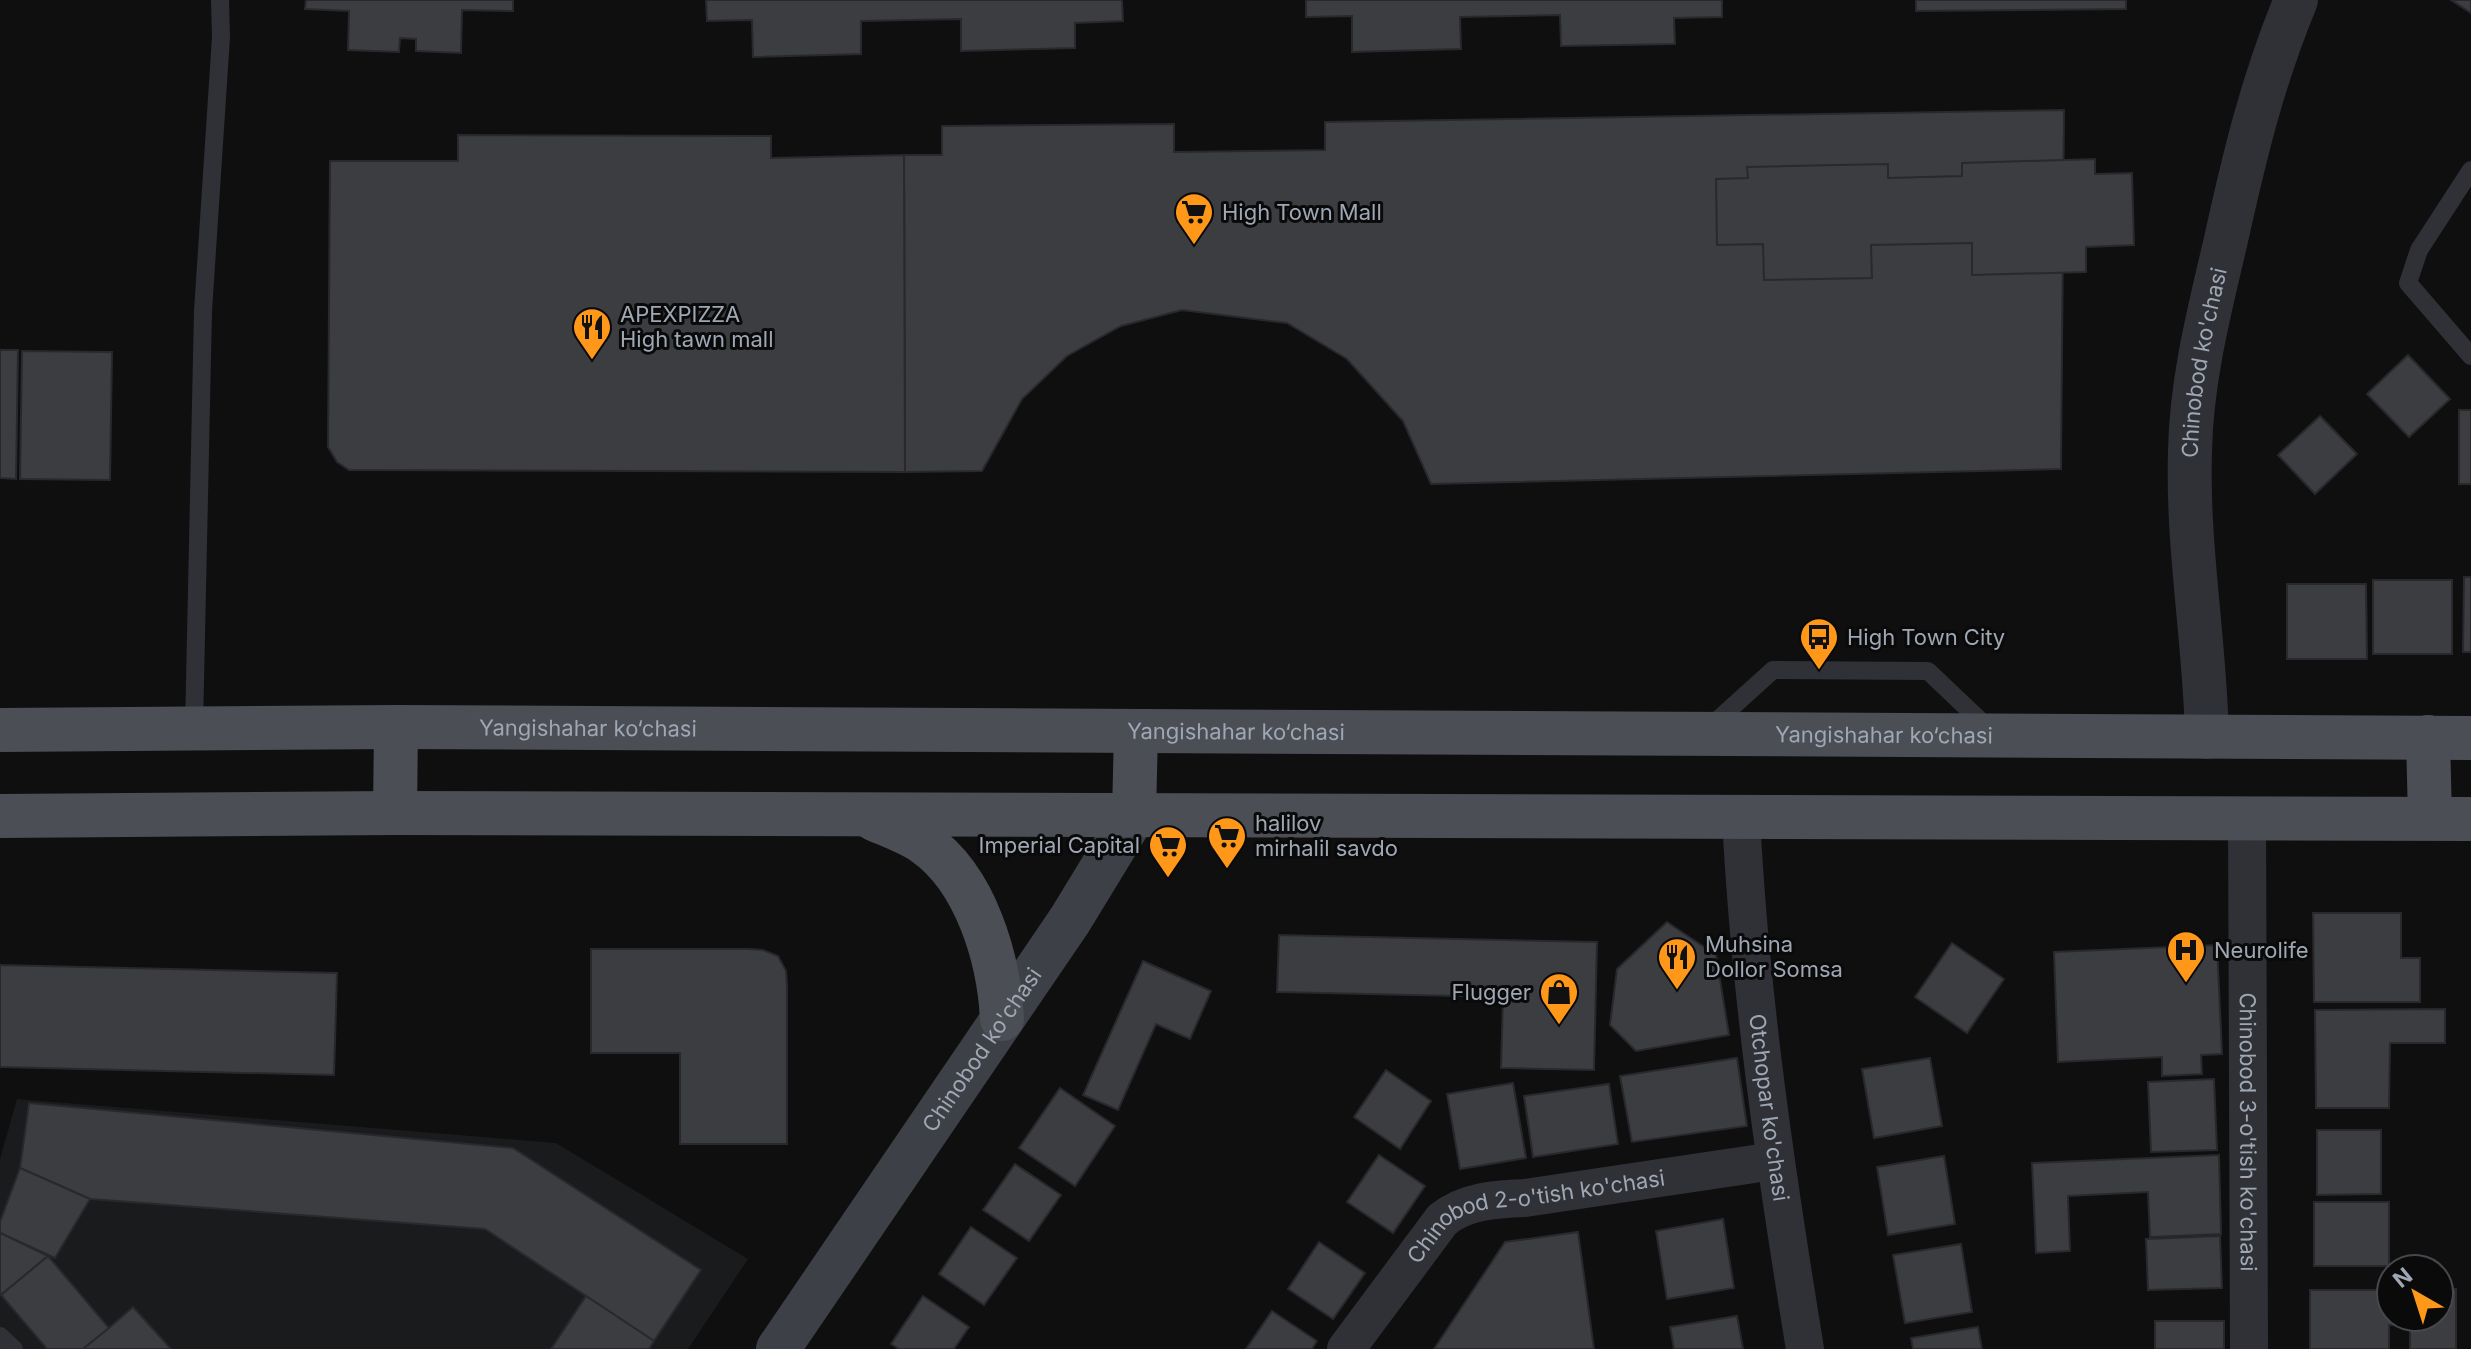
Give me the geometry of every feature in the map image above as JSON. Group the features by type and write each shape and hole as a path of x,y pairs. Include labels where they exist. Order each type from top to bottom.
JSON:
{"main road":[{"name":"Yangishahar ko‘chasi","path":"0,730 396,727 2471,738"},
{"path":"395,813 396,727"},
{"name":"Chinobod ko'chasi","path":"791,1345 1086,895 1134,815 1136,731"},
{"path":"0,816 395,813 2450,818 2428,737"},
{"path":"864,814 923,842 950,866 982,925 993,956 1000,987 1002,1019"}],"street":[{"name":"Chinobod ko'chasi","path":"2207,737 2206,675 2190,487 2191,418 2201,348 2254,116 2296,0"},
{"name":"Otchopar ko'chasi","path":"1741,817 1746,906 1774,1161 1805,1349"},
{"name":"Chinobod 3-o'tish ko'chasi","path":"2247,818 2249,1349"},
{"name":"Chinobod 2-o'tish ko'chasi","path":"1346,1349 1442,1220 1454,1209 1499,1199 1525,1198 1774,1161"}],"lane":[{"path":"194,728 203,311 221,37 220,0"},
{"path":"2471,170 2419,250 2408,283 2471,356"},
{"path":"1702,734 1773,670 1928,671 1996,735"},
{"path":"0,1336 14,1349"}],"shaded area":[{"path":"17,1099 556,1143 748,1259 688,1349 0,1349 0,1159"}],"building":[{"path":"306,0 513,0 513,11 462,10 461,53 416,51 416,39 400,38 399,52 348,50 349,11 305,9"},
{"path":"706,0 1122,0 1123,21 1075,23 1075,48 961,51 961,19 861,21 861,54 753,57 752,20 707,21"},
{"path":"1306,0 1722,0 1722,17 1674,18 1675,44 1561,46 1560,15 1460,17 1461,49 1352,52 1352,16 1306,17"},
{"path":"1916,0 2126,0 2126,9 1916,11"},
{"path":"2451,0 2471,0 2471,13"},
{"path":"2064,110 2061,469 1431,484 1403,421 1347,359 1287,323 1182,310 1121,326 1067,356 1022,399 982,471 905,472 904,155 942,155 942,126 1174,124 1174,152 1325,150 1325,122"},
{"path":"458,135 771,136 771,158 904,155 905,472 349,470 337,462 328,447 330,161 458,161"},
{"path":"2095,159 2095,174 2132,173 2134,245 2086,247 2086,272 1972,275 1972,243 1871,245 1872,278 1764,280 1763,244 1717,245 1716,179 1748,178 1747,167 1888,164 1888,178 1962,176 1962,163"},
{"path":"0,350 18,350 16,479 0,478"},
{"path":"22,351 112,352 110,480 20,479"},
{"path":"2408,355 2450,399 2409,437 2367,394"},
{"path":"2459,410 2471,410 2471,484 2459,484"},
{"path":"2320,416 2357,454 2315,494 2278,455"},
{"path":"2464,577 2471,577 2471,652 2463,652"},
{"path":"2373,580 2452,580 2452,654 2373,654"},
{"path":"2287,584 2366,584 2367,659 2287,659"},
{"path":"2313,913 2401,913 2401,958 2420,958 2420,1002 2314,1002"},
{"path":"1667,922 1716,955 1729,1035 1636,1051 1610,1025 1617,969"},
{"path":"1279,935 1597,942 1594,1070 1501,1068 1503,997 1277,992"},
{"path":"1952,943 2004,979 1967,1033 1915,997"},
{"path":"2217,945 2222,1054 2201,1055 2202,1074 2162,1076 2162,1057 2058,1062 2054,952"},
{"path":"591,949 748,949 763,950 778,956 786,971 787,986 787,1144 680,1144 680,1053 591,1053"},
{"path":"1143,961 1211,991 1190,1039 1156,1024 1118,1110 1083,1095"},
{"path":"0,965 337,973 334,1075 0,1067"},
{"path":"2445,1009 2445,1043 2390,1043 2389,1108 2316,1108 2315,1010"},
{"path":"1737,1058 1747,1126 1632,1142 1620,1076"},
{"path":"1930,1058 1942,1126 1874,1138 1862,1069"},
{"path":"1386,1070 1431,1101 1400,1149 1354,1117"},
{"path":"2214,1079 2217,1150 2151,1152 2148,1082"},
{"path":"1513,1083 1526,1158 1460,1169 1447,1094"},
{"path":"1609,1084 1618,1144 1533,1157 1524,1096"},
{"path":"1060,1088 1115,1126 1075,1186 1019,1148"},
{"path":"29,1103 513,1148 701,1270 654,1341 485,1229 90,1199 20,1168"},
{"path":"2317,1130 2381,1130 2381,1194 2317,1195"},
{"path":"1379,1155 1425,1186 1393,1233 1347,1202"},
{"path":"2219,1155 2221,1234 2150,1237 2148,1192 2068,1196 2070,1251 2036,1253 2032,1163"},
{"path":"1944,1156 1955,1224 1888,1235 1877,1167"},
{"path":"1015,1164 1061,1195 1029,1241 983,1210"},
{"path":"20,1168 90,1199 55,1258 0,1233 0,1222"},
{"path":"2314,1202 2389,1202 2389,1253 2375,1253 2375,1266 2314,1266"},
{"path":"1723,1219 1734,1288 1667,1299 1656,1231"},
{"path":"971,1227 1017,1258 984,1305 939,1274"},
{"path":"1578,1232 1594,1349 1434,1349 1505,1242"},
{"path":"0,1233 48,1256 1,1295 0,1294"},
{"path":"2220,1236 2222,1288 2148,1290 2146,1239"},
{"path":"1319,1242 1365,1273 1333,1319 1288,1289"},
{"path":"1961,1244 1972,1312 1905,1323 1893,1255"},
{"path":"48,1256 109,1328 83,1349 47,1349 1,1295"},
{"path":"2456,1289 2456,1349 2410,1349 2410,1333 2455,1333"},
{"path":"2310,1290 2375,1290 2375,1333 2389,1333 2389,1349 2310,1349"},
{"path":"586,1296 654,1341 649,1349 551,1349"},
{"path":"923,1296 969,1327 954,1349 899,1349 891,1344"},
{"path":"133,1307 171,1349 83,1349 109,1328"},
{"path":"1272,1311 1317,1341 1312,1349 1246,1349"},
{"path":"1737,1316 1743,1349 1674,1349 1670,1327"},
{"path":"2155,1321 2224,1321 2224,1349 2155,1349"},
{"path":"1978,1327 1982,1349 1913,1349 1911,1338"}],"place":[{"name":"High Town Mall","path":"1194,246"},
{"name":"APEXPIZZA High tawn mall","path":"592,361"},
{"name":"High Town City","path":"1819,671"},
{"name":"halilov mirhalil savdo","path":"1227,870"},
{"name":"Imperial Capital","path":"1168,879"},
{"name":"Neurolife","path":"2186,984"},
{"name":"Muhsina Dollor Somsa","path":"1677,991"},
{"name":"Flugger","path":"1559,1026"}]}
